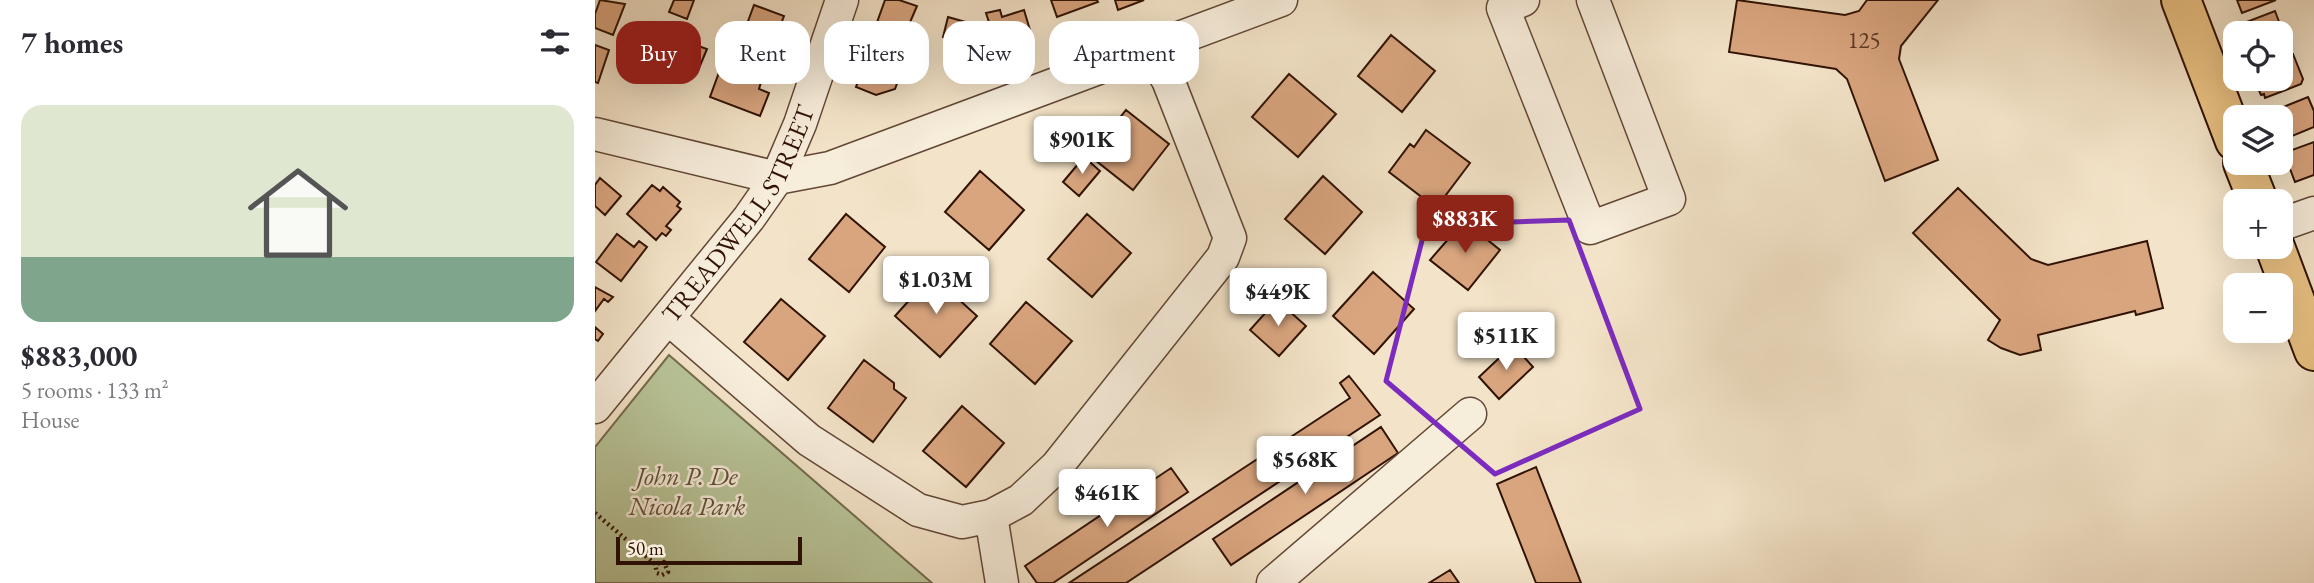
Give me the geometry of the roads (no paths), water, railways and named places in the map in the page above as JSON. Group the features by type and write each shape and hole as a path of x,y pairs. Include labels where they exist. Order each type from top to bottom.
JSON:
{"main road":[{"path":"2181,0 2223,110"},
{"path":"2280,259 2314,351"}],"street":[{"name":"TREADWELL STREET","path":"595,407 749,218 777,178 800,124 842,0"},
{"path":"1199,31 1281,0"},
{"path":"1523,0 1503,8 1590,228 1669,198 1593,0"},
{"path":"595,134 777,178 830,168 1058,84"},
{"path":"668,318 809,440 918,510 963,522 991,516 1021,500 1057,466 1223,257 1230,238 1170,84"},
{"path":"2293,220 2314,213"},
{"path":"1273,583 1470,414"},
{"path":"991,516 1002,583"}],"park label":[{"name":"John P. De Nicola Park","path":"687,491"}]}
